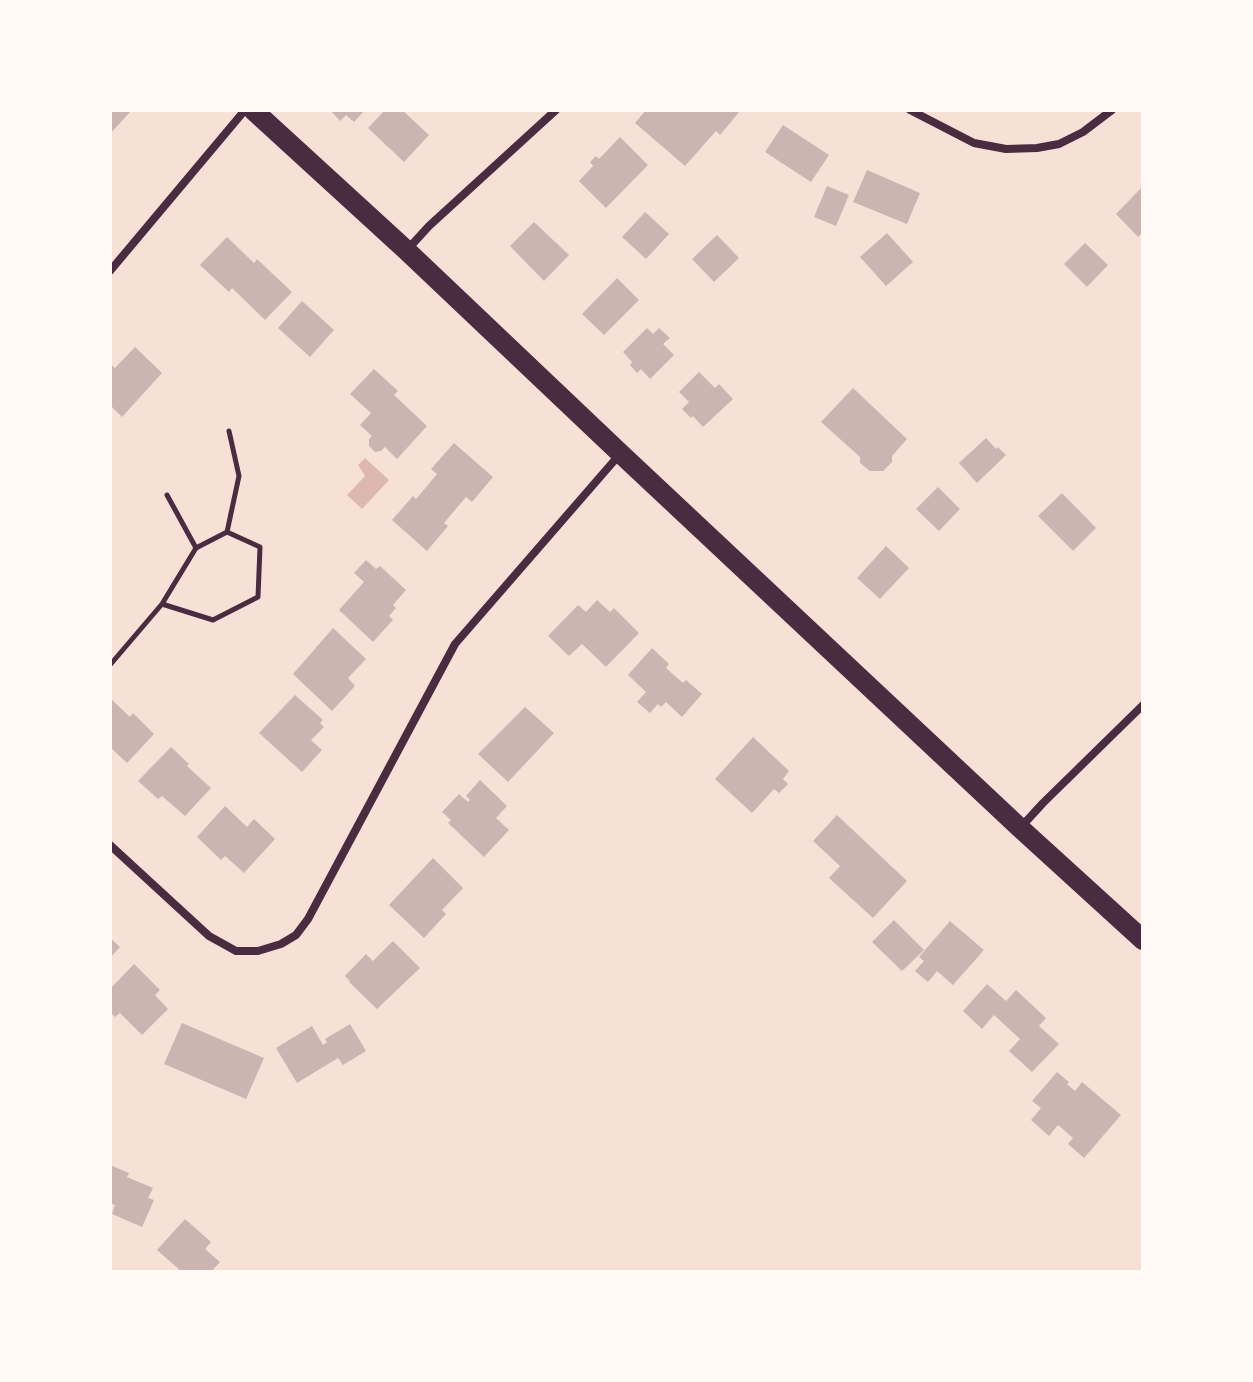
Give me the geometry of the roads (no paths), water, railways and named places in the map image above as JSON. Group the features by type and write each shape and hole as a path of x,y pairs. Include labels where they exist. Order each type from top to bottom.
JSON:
{"main road":[{"path":"253,110 1143,940"}],"street":[{"path":"110,271 245,110"},
{"path":"406,250 556,110"},
{"path":"910,110 974,143 1006,149 1059,144 1083,132 1112,110"},
{"path":"110,845 209,936 236,951 258,951 281,944 296,935 308,919 455,644 620,453"},
{"path":"1020,828 1143,705"}]}
